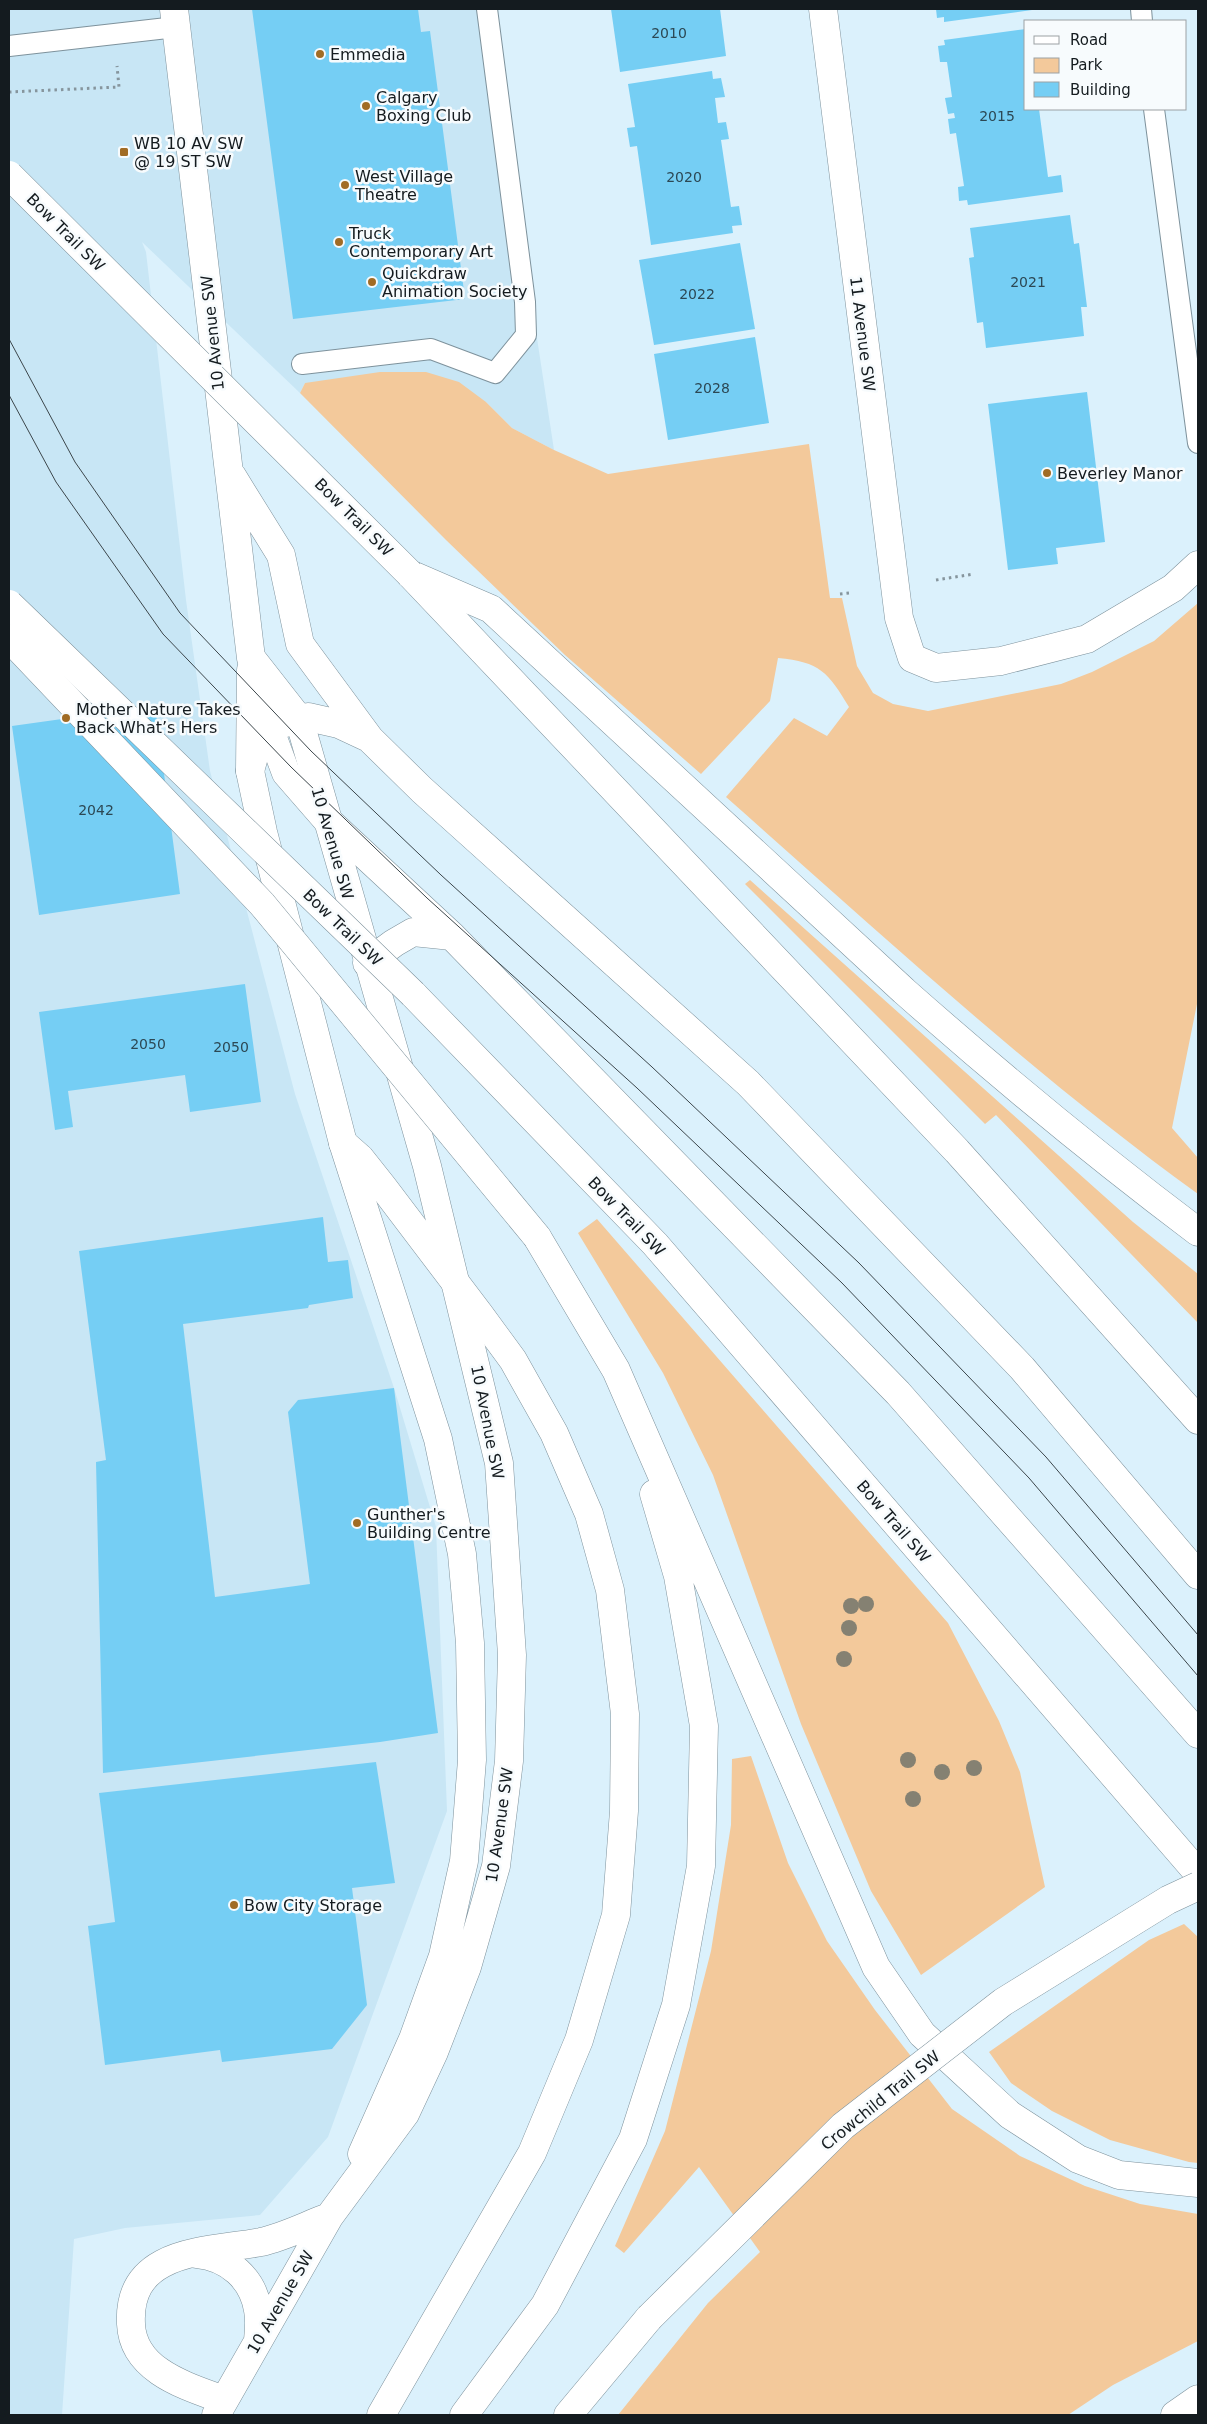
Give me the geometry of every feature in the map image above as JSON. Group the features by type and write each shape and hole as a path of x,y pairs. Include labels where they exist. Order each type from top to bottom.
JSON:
{"main road":[{"name":"11 Avenue SW","path":"823,9 898,610 912,658 936,668 1001,661 1087,639 1173,588 1198,565"},
{"name":"10 Avenue SW","path":"175,18 251,658 250,771 265,842 343,1144 438,1439 462,1554 470,1643 472,1760 464,1861 443,1956 413,2039 381,2108 347,2190"},
{"name":"Bow Trail SW","path":"9,175 410,574 956,1151 1198,1420"},
{"path":"228,468 281,555 300,644 370,739 430,796 748,1084 1022,1368 1198,1575"},
{"path":"410,574 491,609 948,1030 1121,1174 1198,1232"},
{"name":"Bow Trail SW","path":"9,604 413,994 655,1244 1198,1873"},
{"path":"9,638 262,904 537,1237 616,1370 876,1967 922,2034 1010,2115 1078,2159 1119,2175 1198,2183"},
{"name":"10 Avenue SW","path":"220,2408 328,2217 405,2114 434,2052 467,1967 496,1866 508,1761 512,1655 499,1463 458,1286 427,1166 367,964 299,719 251,658"},
{"path":"251,658 270,730 286,772 326,819 452,936 898,1393 1198,1734"},
{"path":"250,771 258,742 274,726 299,719 308,717 339,724 370,739"},
{"path":"367,964 394,943 413,932 452,936"},
{"path":"343,1144 360,1158 458,1286 517,1368 554,1433 589,1514 610,1590 624,1714 624,1811 616,1915 579,2040 532,2153 381,2415"},
{"path":"464,2415 545,2305 634,2139 676,2005 701,1866 704,1726 678,1576 616,1370"},
{"name":"Crowchild Trail SW","path":"568,2415 649,2318 843,2126 1003,2002 1168,1900 1198,1886"},
{"path":"220,2408 156,2370 141,2354 132,2334 130,2312 136,2290 149,2272 167,2260 189,2254 264,2241 328,2217"},
{"path":"189,2254 209,2255 228,2263 243,2275 253,2292 259,2311 258,2341"},
{"path":"1175,2415 1198,2399"}],"lane":[{"path":"302,364 431,349 495,373 526,335 525,302 487,9"},
{"path":"9,46 175,18"},
{"path":"1154,110 1198,443"}],"path":[{"path":"9,92 119,87"},
{"path":"936,580 974,574"},
{"path":"840,594 850,593"}],"shaded area":[{"path":"9,9 487,9 554,450 512,428 486,402 305,383 300,393 142,242 146,252 186,600 210,771 295,1094 394,1388 436,1527 447,1811 328,2137 260,2215 125,2228 74,2239 62,2415 9,2415"}],"green space":[{"path":"380,372 426,372 459,382 486,402 512,428 554,450 608,474 809,444 830,598 842,598 857,666 873,693 893,704 928,711 1061,684 1092,672 1154,641 1198,603 1198,999 1172,1128 1198,1158 1198,1194 1136,1148 1016,1052 726,797 794,718 827,736 849,707 828,677 804,662 778,658 770,701 701,774 565,655 446,540 300,393 305,383"},
{"path":"750,880 1133,1222 1198,1274 1198,1323 996,1115 985,1124 745,884"},
{"path":"597,1219 948,1623 999,1721 1020,1772 1045,1887 921,1975 871,1891 801,1724 713,1475 663,1373 578,1233"},
{"path":"751,1756 788,1863 827,1941 875,2010 952,2109 1020,2156 1085,2186 1140,2204 1198,2214 1198,2341 1113,2385 1068,2415 618,2415 708,2303 760,2252 699,2167 624,2253 615,2246 665,2131 711,1951 731,1825 732,1759"},
{"path":"1184,1924 1198,1937 1198,2163 1110,2140 1052,2111 1011,2083 989,2052 1149,1940"}],"building":[{"path":"252,9 418,9 421,32 430,31 465,299 293,319"},
{"path":"611,9 720,9 726,56 620,72"},
{"path":"936,9 1032,10 944,22 944,17 937,18"},
{"path":"1024,29 1024,110 1039,110 1048,177 1061,175 1063,192 968,205 967,200 959,201 958,187 964,186 956,133 950,134 948,119 955,118 954,113 948,114 945,98 952,97 947,62 940,62 938,46 945,45 944,40"},
{"path":"712,71 713,79 721,78 725,97 715,98 718,123 726,122 729,139 721,140 731,207 739,206 742,225 732,226 733,233 651,245 637,146 630,147 627,128 635,127 628,84"},
{"path":"1070,215 1074,244 1079,243 1087,307 1081,307 1084,336 986,348 983,322 977,323 969,258 974,257 970,228"},
{"path":"740,243 755,329 654,345 639,260"},
{"path":"755,337 769,423 668,440 654,354"},
{"name":"Beverley Manor","path":"1087,392 1105,542 1056,548 1058,564 1008,570 988,404"},
{"path":"155,706 180,894 39,915 12,726"},
{"path":"245,984 261,1102 190,1112 185,1075 68,1091 73,1127 55,1130 39,1012"},
{"name":"Gunther's Building Centre","path":"323,1217 328,1262 348,1260 353,1298 309,1305 308,1308 183,1324 215,1597 310,1584 288,1412 298,1400 394,1388 438,1733 380,1742 103,1773 96,1462 106,1460 79,1251"},
{"name":"Bow City Storage","path":"376,1762 395,1883 352,1888 367,2005 332,2049 222,2062 220,2050 105,2065 88,1926 115,1922 99,1793"}],"tram line":[{"path":"9,339 75,462 180,613 311,751 441,875 652,1067 859,1263 1046,1457 1198,1635"},
{"path":"9,395 56,482 163,634 291,767 427,898 637,1088 842,1283 1029,1478 1198,1676"}],"place":[{"name":"Emmedia","path":"320,54"},
{"name":"Calgary Boxing Club","path":"366,106"},
{"name":"WB 10 AV SW @ 19 ST SW","path":"124,152"},
{"name":"West Village Theatre","path":"345,185"},
{"name":"Truck Contemporary Art","path":"339,242"},
{"name":"Quickdraw Animation Society","path":"372,282"},
{"name":"Beverley Manor","path":"1047,473"},
{"name":"Mother Nature Takes Back What’s Hers","path":"66,718"},
{"name":"Gunther's Building Centre","path":"357,1523"},
{"name":"Bow City Storage","path":"234,1905"}]}
